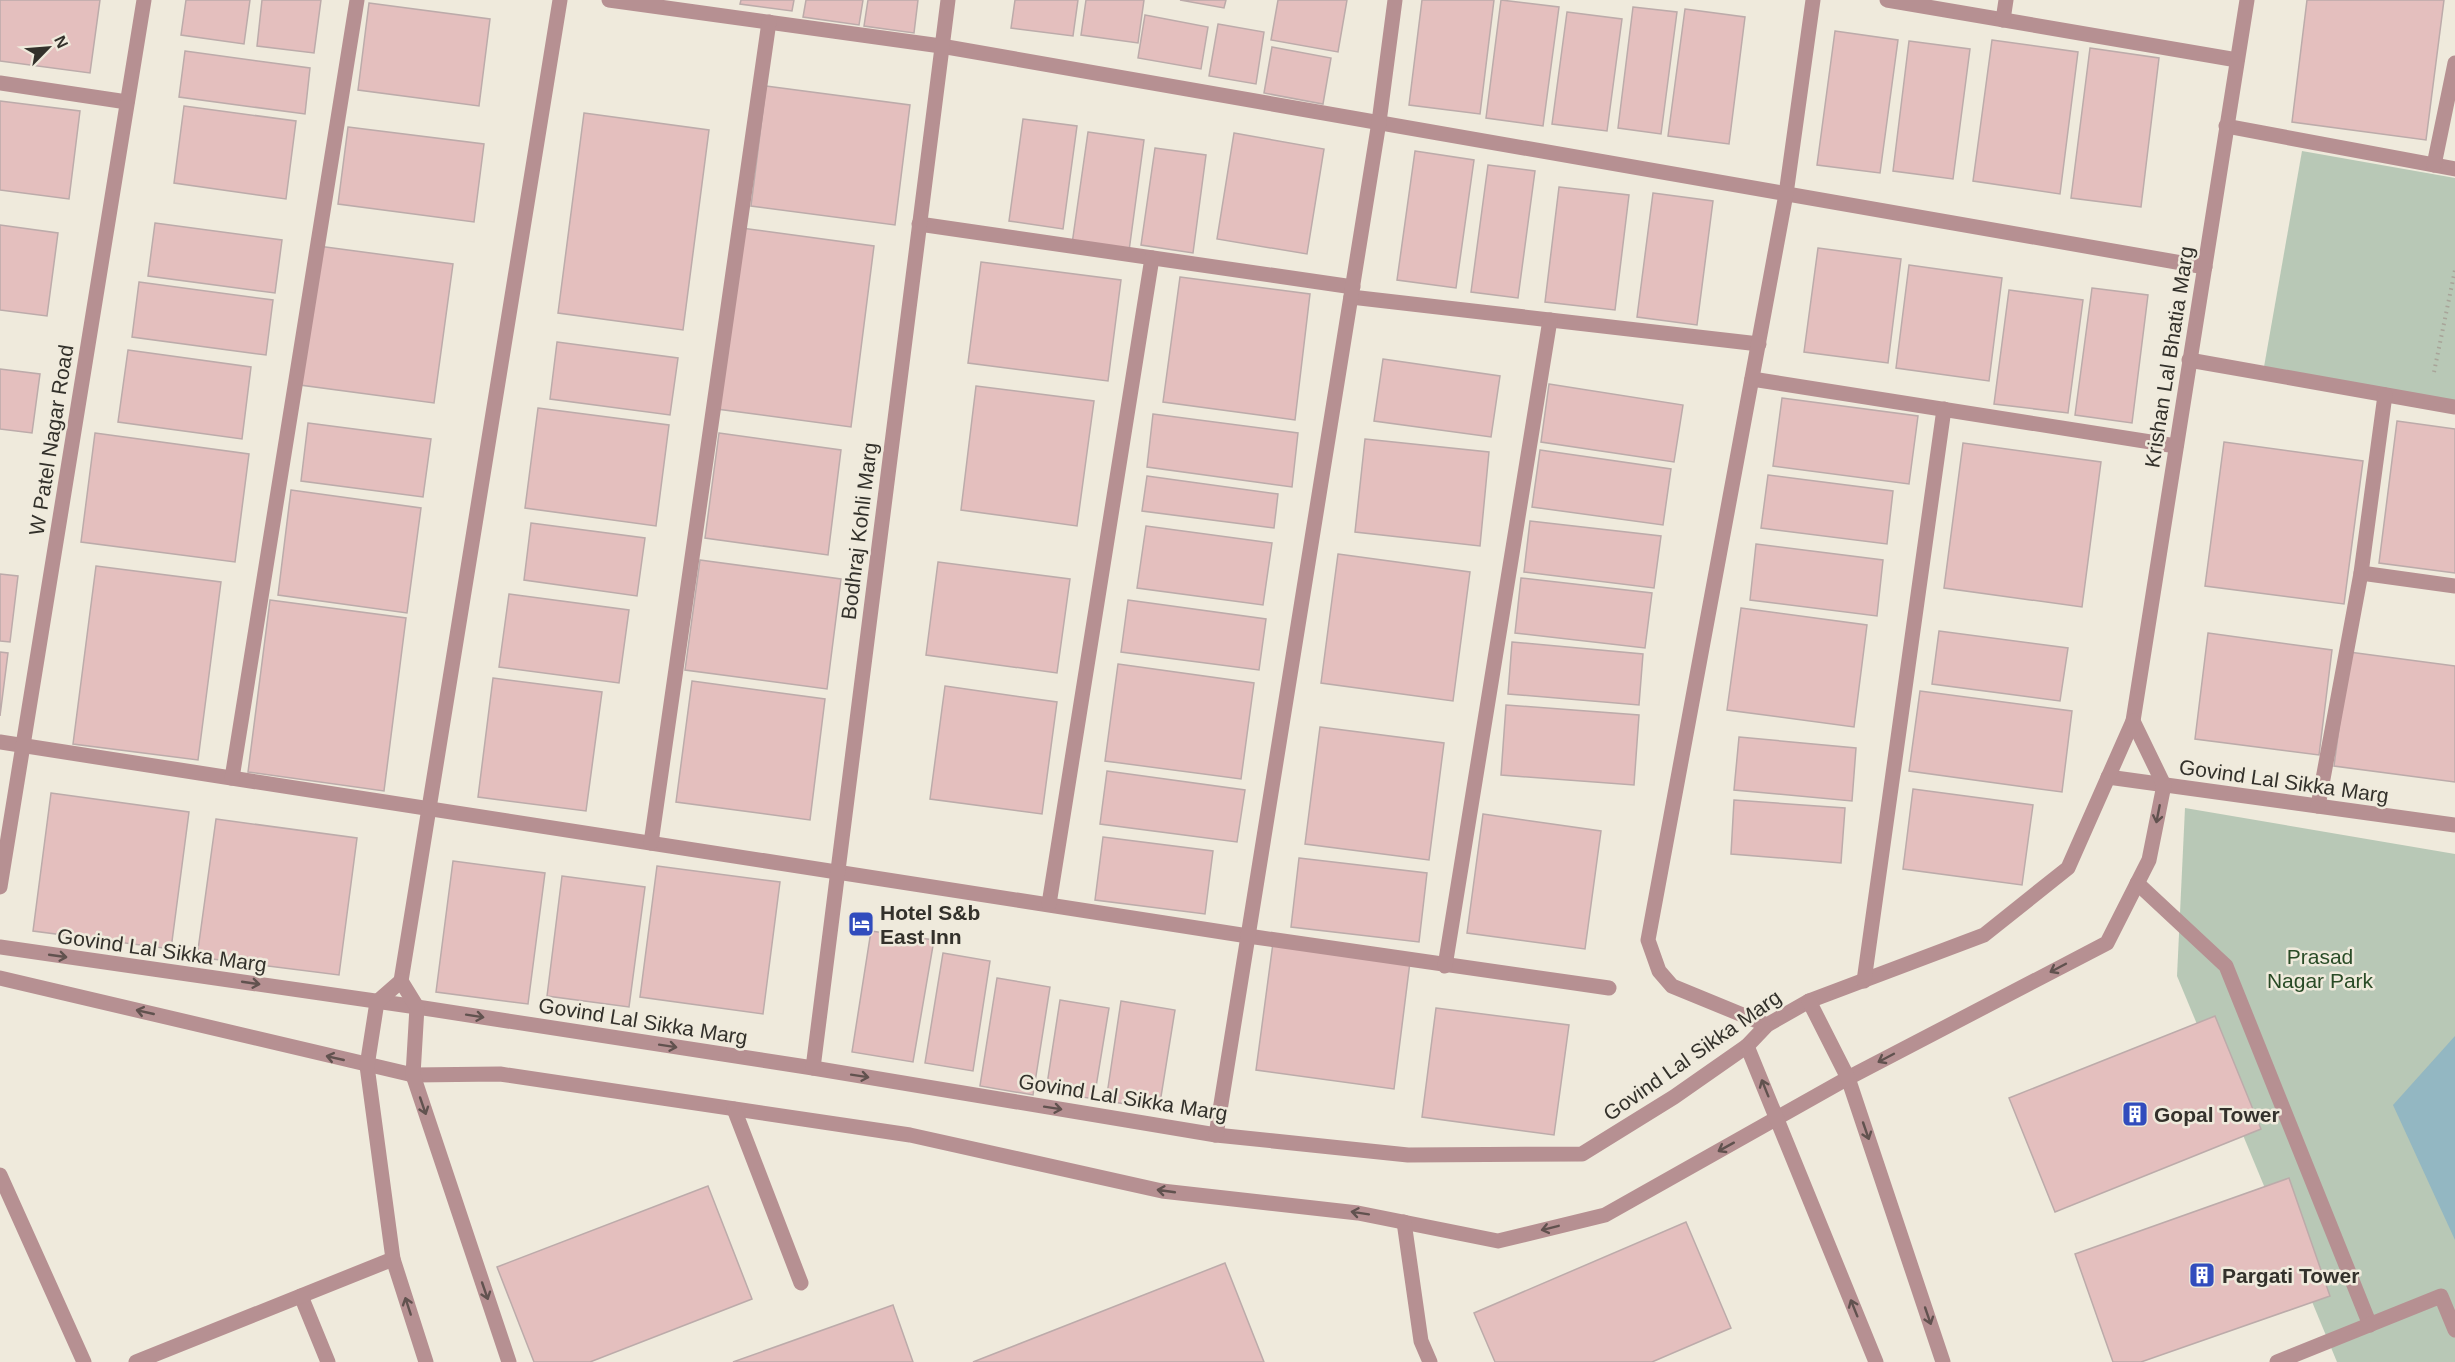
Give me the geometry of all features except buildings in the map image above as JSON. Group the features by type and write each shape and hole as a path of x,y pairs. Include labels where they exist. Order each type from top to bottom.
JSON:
{"street":[{"name":"W Patel Nagar Road","path":"0,887 144,0"},
{"path":"232,778 357,0"},
{"path":"509,1362 413,1075 417,1007 402,981 560,0"},
{"path":"609,0 941,46 2205,267"},
{"name":"Bodhraj Kohli Marg","path":"813,1068 948,0"},
{"path":"1216,1134 1379,122 1395,0"},
{"path":"1767,1025 1672,986 1659,971 1648,940 1786,194 1813,0"},
{"path":"1887,0 2237,60"},
{"path":"2003,20 2006,0"},
{"name":"Krishan Lal Bhatia Marg","path":"2133,721 2247,0"},
{"path":"651,843 769,22"},
{"path":"2434,165 2455,63"},
{"path":"0,83 127,102"},
{"path":"2226,126 2455,170"},
{"path":"919,224 1152,258 1352,292 1550,320 1759,344"},
{"path":"1049,904 1152,258"},
{"path":"1445,966 1550,320"},
{"path":"2189,360 2455,407"},
{"path":"1752,379 2176,446"},
{"path":"2318,806 2361,573 2385,395"},
{"path":"1864,981 1944,409"},
{"path":"2361,573 2455,586"},
{"path":"0,978 413,1075 501,1074 910,1135 1162,1191 1358,1213 1498,1241 1605,1215 1848,1078 2108,943 2149,860 2164,785 2133,721"},
{"name":"Govind Lal Sikka Marg","path":"0,947 417,1007 813,1068 1216,1134 1408,1155 1582,1154 1674,1097 1748,1046 1767,1025 1809,1001 1984,935 2068,868 2133,721"},
{"path":"0,742 428,810 837,870 1248,936 1609,988"},
{"name":"Govind Lal Sikka Marg","path":"2108,777 2455,825"},
{"path":"2137,883 2226,966 2370,1324"},
{"path":"402,981 377,1002 367,1066 393,1259 426,1362"},
{"path":"1809,1001 1848,1078 1943,1362"},
{"path":"1748,1046 1876,1362"},
{"path":"734,1109 801,1283"},
{"path":"0,1175 84,1362"},
{"path":"1404,1222 1421,1341 1430,1362"},
{"path":"136,1362 393,1259"},
{"path":"301,1296 328,1362"},
{"path":"2277,1362 2441,1296 2455,1330"}],"path":[{"path":"2428,402 2455,270"}],"green space":[{"path":"2302,151 2455,178 2455,402 2264,367"},
{"name":"Prasad Nagar Park","path":"2185,808 2455,854 2455,1362 2337,1362 2177,976"}],"water":[{"path":"2455,1036 2455,1240 2393,1105"}],"place":[{"name":"Hotel S&b East Inn","path":"861,924"},
{"name":"Gopal Tower","path":"2135,1114"},
{"name":"Pargati Tower","path":"2202,1275"}]}
